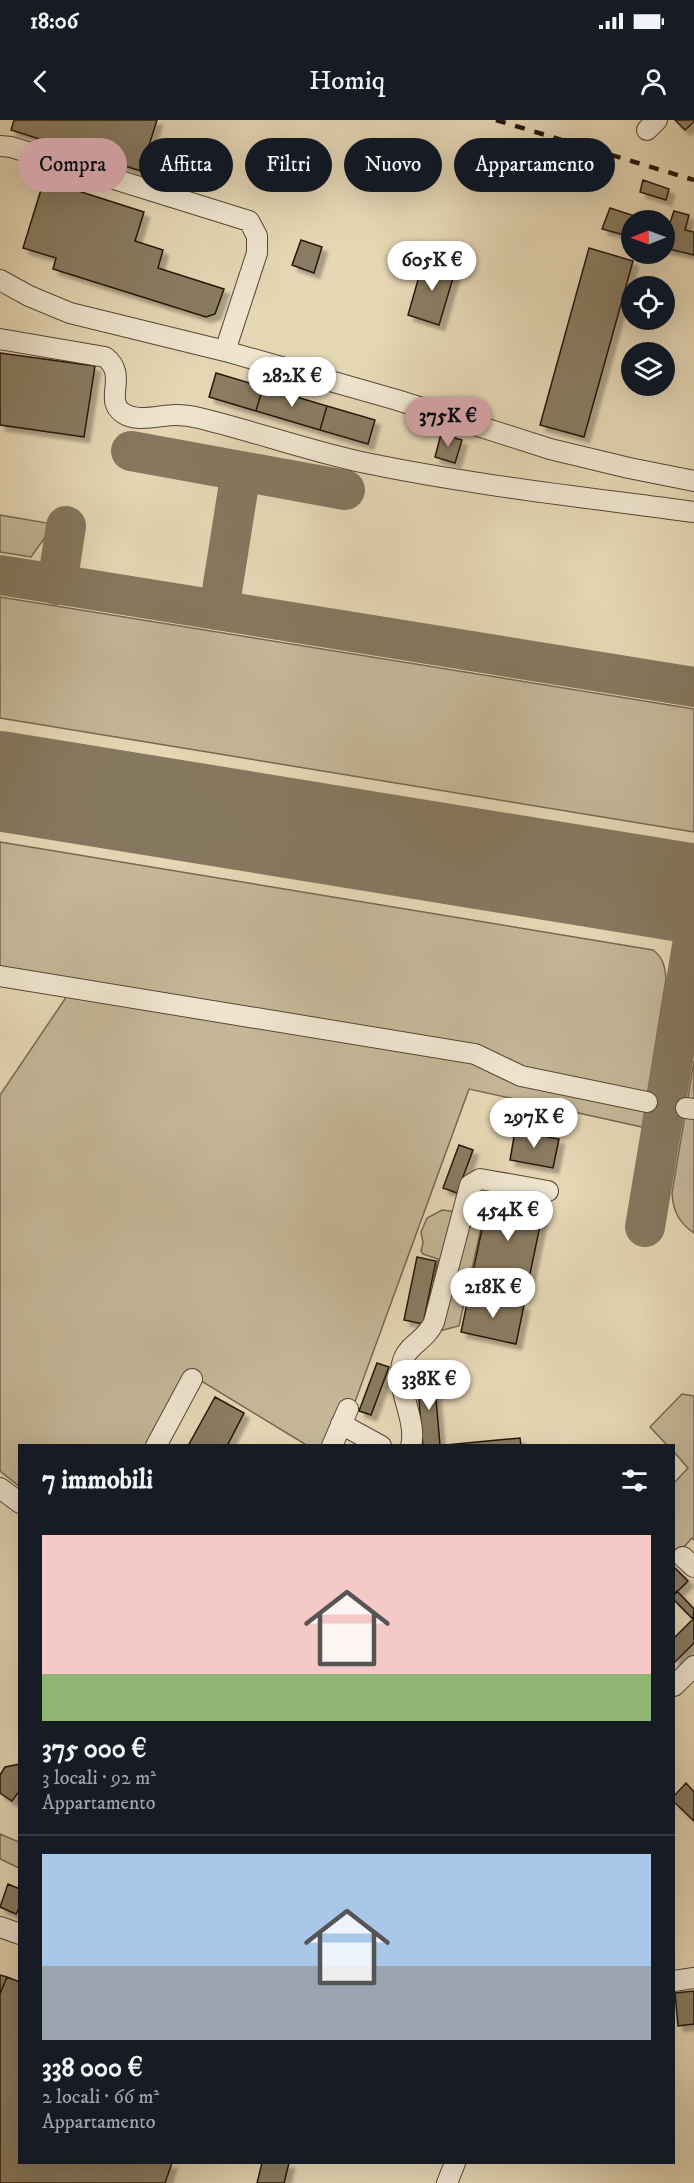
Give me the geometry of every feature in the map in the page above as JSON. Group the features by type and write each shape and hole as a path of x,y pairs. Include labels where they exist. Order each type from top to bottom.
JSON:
{"street":[{"path":"0,146 11,147 249,221 256,236 257,253 225,351"},
{"path":"0,280 29,297 70,313 225,351 397,400 550,449 694,481"},
{"path":"0,339 105,357 115,367 114,399 120,412 126,415 187,416 323,453 401,470 694,512"},
{"path":"0,976 475,1054 521,1076 646,1102"},
{"path":"411,1444 412,1435 401,1378 404,1358 430,1332 434,1322 470,1185 480,1179 548,1191"},
{"path":"157,1444 192,1380"},
{"path":"333,1444 345,1417 379,1444"},
{"path":"0,1488 18,1502"},
{"path":"675,1685 694,1665"},
{"path":"0,1927 18,1933"},
{"path":"675,1981 694,1978"},
{"path":"447,2183 455,2164"}],"shaded area":[{"path":"0,515 47,523 46,536 31,557 0,552"},
{"path":"0,597 694,709 694,832 0,718"},
{"path":"0,842 653,950 663,963 666,979 642,1127 469,1089 352,1410 327,1444 305,1444 190,1374 151,1444 18,1444 18,1485 0,1471 0,1095 69,993 0,971"},
{"path":"694,1061 694,1233 678,1216 672,1193"},
{"path":"442,1210 457,1212 464,1233 475,1221 482,1224 459,1326 435,1332 432,1292 438,1259 423,1254 421,1251 423,1243 421,1232 427,1218"},
{"path":"682,1394 694,1396 694,1540 692,1538 675,1557 675,1482 688,1468 675,1453 675,1444 666,1444 650,1427"},
{"path":"0,1834 18,1842 18,1868 0,1859"}],"building":[{"path":"14,120 157,120 151,138 139,138 139,170 127,167 127,138 36,138 11,130"},
{"path":"675,120 694,120 694,122 685,130"},
{"path":"643,180 669,189 666,200 640,192"},
{"path":"40,192 82,192 144,212 135,241 163,250 158,268 224,289 215,314 206,317 53,269 56,258 23,248"},
{"path":"610,208 621,212 621,234 602,229"},
{"path":"675,211 689,215 685,230 694,232 694,255 675,251"},
{"path":"301,240 322,247 314,273 292,265"},
{"path":"589,248 621,257 621,264 632,264 629,276 621,276 621,304 584,437 540,425"},
{"path":"424,259 456,268 439,325 408,315"},
{"path":"0,353 95,366 84,437 0,425"},
{"path":"216,373 263,387 256,411 209,397"},
{"path":"263,387 327,406 320,430 256,411"},
{"path":"327,406 375,420 368,444 320,430"},
{"path":"441,434 462,440 455,463 435,457"},
{"path":"515,1131 559,1139 553,1168 510,1160"},
{"path":"459,1145 473,1150 457,1193 443,1188"},
{"path":"490,1191 545,1202 526,1293 471,1281"},
{"path":"417,1257 436,1261 423,1324 404,1320"},
{"path":"469,1294 524,1305 516,1344 461,1332"},
{"path":"377,1363 389,1367 371,1415 359,1411"},
{"path":"434,1376 440,1444 423,1444 417,1378"},
{"path":"215,1397 244,1413 228,1444 189,1444"},
{"path":"520,1438 521,1444 457,1444"},
{"path":"675,1568 688,1581 675,1594"},
{"path":"677,1591 694,1609 693,1619 675,1601"},
{"path":"694,1618 694,1643 675,1662 675,1637"},
{"path":"18,1764 18,1793 12,1801 0,1793 0,1775 5,1767"},
{"path":"686,1783 694,1792 694,1821 675,1803 675,1795"},
{"path":"8,1884 18,1888 16,1914 0,1907"},
{"path":"0,1975 7,1977 0,1994"},
{"path":"7,1977 18,1981 18,2164 172,2164 165,2183 0,2183 0,1994"},
{"path":"694,1991 694,2024 678,2026 675,1993"},
{"path":"262,2164 289,2164 284,2183 257,2183"}],"taxiway":[{"path":"131,451 345,490"},
{"path":"219,610 241,471"},
{"path":"57,585 66,526"},
{"path":"0,575 694,687"},
{"path":"645,1227 694,934"}],"runway":[{"path":"0,781 694,894"}],"railway":[{"path":"496,120 694,180"}]}
